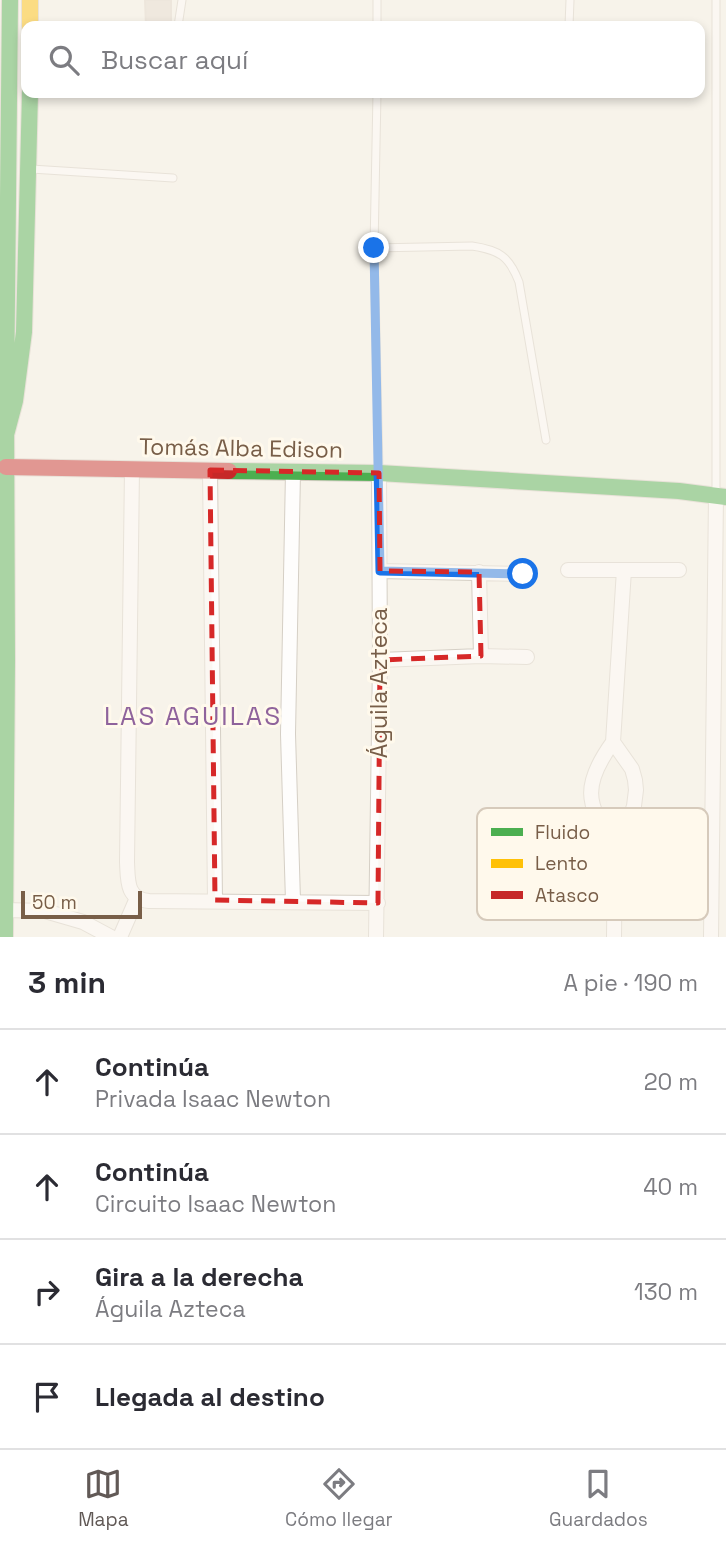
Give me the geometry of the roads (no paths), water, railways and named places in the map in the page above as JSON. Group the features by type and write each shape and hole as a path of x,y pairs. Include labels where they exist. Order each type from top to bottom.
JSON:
{"main road":[{"path":"5,937 10,0"},
{"path":"30,0 30,21"},
{"path":"6,435 15,401 24,331 30,98"},
{"name":"Tomás Alba Edison","path":"6,467 379,473 500,479 721,496"}],"street":[{"path":"132,469 127,862 132,893 143,900 378,903"},
{"path":"210,470 215,900"},
{"path":"293,472 288,734 293,901"},
{"name":"Águila Azteca","path":"376,937 380,660 379,473"},
{"path":"711,937 721,496"},
{"path":"568,570 679,570"},
{"path":"595,808 591,786 598,764 613,742 624,570"},
{"path":"380,571 523,574"},
{"path":"479,572 481,656"},
{"path":"380,660 527,657"},
{"path":"613,742 632,769 636,790 633,808"},
{"path":"120,937 143,900"},
{"path":"5,910 45,911 83,922 111,937"}],"lane":[{"path":"179,21 181,0"},
{"path":"377,0 377,21"},
{"path":"569,21 570,0"},
{"path":"716,0 721,496"},
{"name":"Águila Azteca","path":"377,98 374,248 379,473"},
{"path":"29,169 173,178"},
{"path":"374,248 472,246 488,248 510,262 519,282 546,440"}],"district":[{"name":"LAS AGUILAS","path":"193,716"}]}
